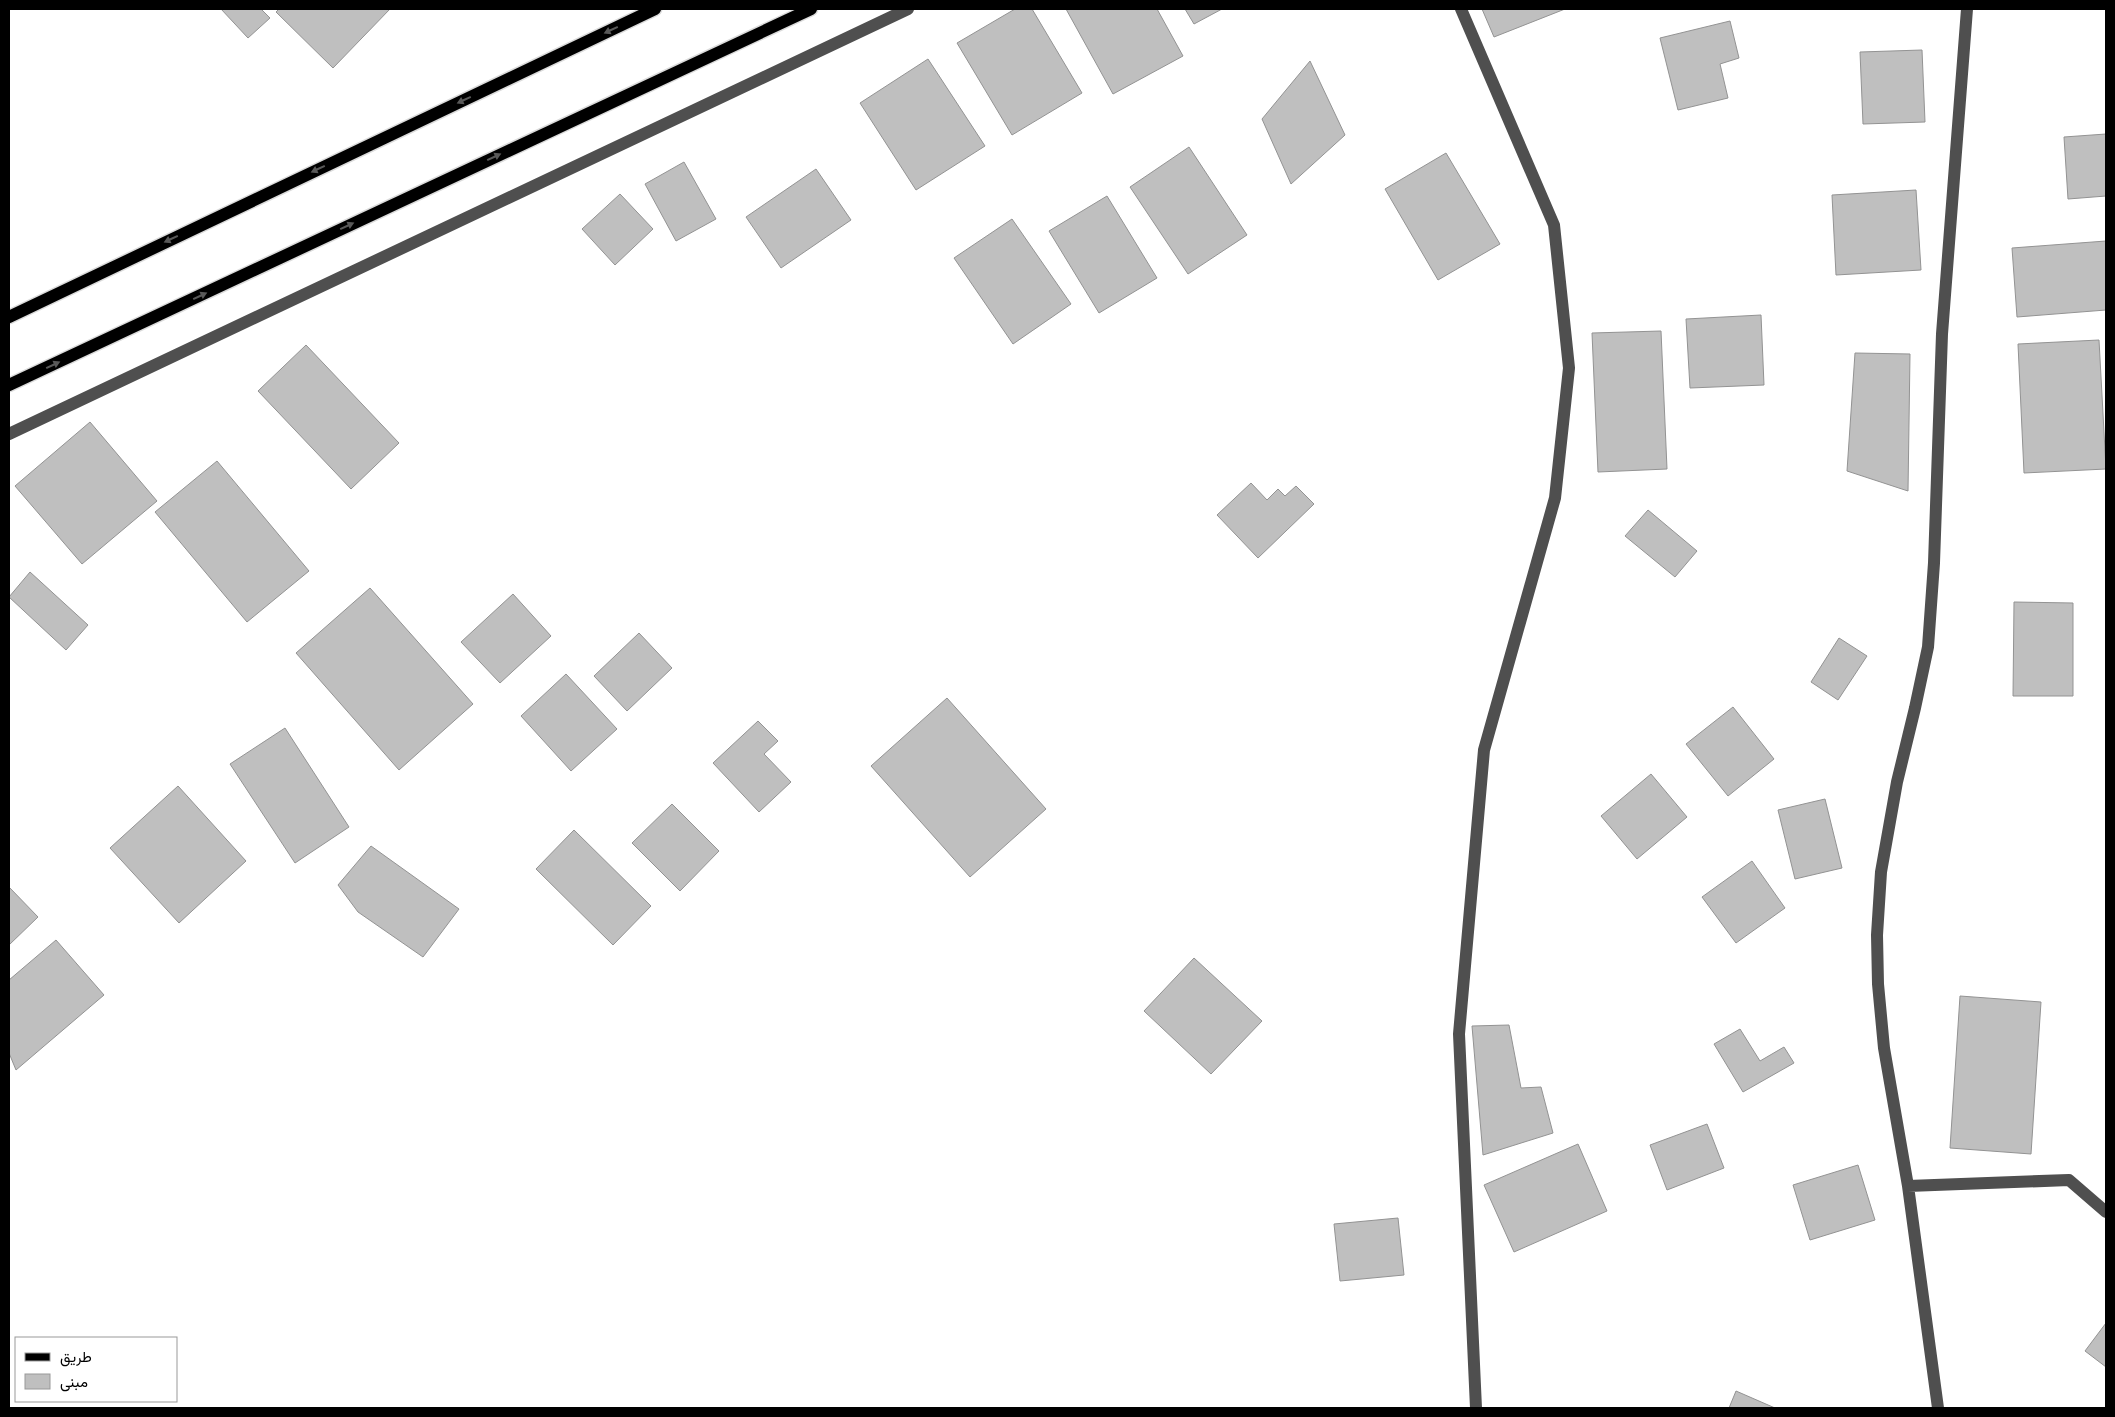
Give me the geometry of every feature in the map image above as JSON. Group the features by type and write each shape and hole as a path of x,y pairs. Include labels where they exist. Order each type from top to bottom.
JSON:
{"main road":[{"path":"9,317 655,9"},
{"path":"9,385 810,9"}],"street":[{"path":"9,434 908,9"},
{"path":"1461,9 1554,225 1569,368 1555,498 1484,750 1458,1034 1476,1408"},
{"path":"1938,1408 1908,1186 1884,1048 1878,984 1877,935 1881,872 1897,782 1928,647 1934,564 1942,334 1966,9"},
{"path":"1908,1186 2069,1180 2106,1212"}],"building":[{"path":"221,9 261,9 270,18 248,38"},
{"path":"279,9 390,9 333,68 276,12"},
{"path":"1015,9 1032,9 1082,93 1012,135 957,43"},
{"path":"1066,9 1157,9 1183,56 1113,94"},
{"path":"1185,9 1222,9 1194,24"},
{"path":"1482,9 1565,9 1494,37"},
{"path":"1730,21 1739,58 1720,64 1728,98 1678,110 1660,38"},
{"path":"1922,50 1925,122 1863,124 1860,52"},
{"path":"928,59 985,146 916,190 860,103"},
{"path":"1310,61 1345,135 1291,184 1262,119"},
{"path":"2106,134 2106,196 2068,199 2064,137"},
{"path":"1189,147 1247,235 1188,274 1130,187"},
{"path":"1446,153 1500,244 1438,280 1385,189"},
{"path":"684,162 716,219 676,241 645,184"},
{"path":"816,169 851,220 781,268 746,217"},
{"path":"1916,190 1921,270 1836,275 1832,195"},
{"path":"620,194 653,229 615,265 582,229"},
{"path":"1107,196 1157,278 1099,313 1049,231"},
{"path":"1012,219 1071,304 1013,344 954,258"},
{"path":"2106,241 2106,310 2017,317 2012,248"},
{"path":"1761,315 1764,385 1690,388 1686,319"},
{"path":"1661,331 1667,469 1598,472 1592,333"},
{"path":"2099,340 2106,469 2024,473 2018,344"},
{"path":"306,345 399,443 351,489 258,391"},
{"path":"1855,353 1910,354 1908,491 1847,471"},
{"path":"90,422 157,501 82,564 15,486"},
{"path":"217,461 309,571 247,622 155,512"},
{"path":"1251,483 1267,500 1278,489 1285,496 1296,486 1314,504 1258,558 1217,515"},
{"path":"1648,510 1697,551 1675,577 1625,536"},
{"path":"30,572 88,625 66,650 9,597"},
{"path":"370,588 473,704 399,770 296,653"},
{"path":"513,594 551,636 500,683 461,642"},
{"path":"2014,602 2073,603 2073,696 2013,696"},
{"path":"639,633 672,668 627,711 594,676"},
{"path":"1839,638 1867,656 1838,700 1811,682"},
{"path":"566,674 617,729 571,771 521,716"},
{"path":"947,698 1046,809 970,877 871,766"},
{"path":"1733,707 1774,759 1728,796 1686,744"},
{"path":"758,721 778,741 764,754 791,782 759,812 713,763"},
{"path":"285,728 349,827 295,863 230,764"},
{"path":"1651,774 1687,817 1637,859 1601,816"},
{"path":"178,786 246,861 179,923 110,848"},
{"path":"1825,799 1842,868 1795,879 1778,810"},
{"path":"672,804 719,851 680,891 632,843"},
{"path":"574,830 651,906 613,945 536,869"},
{"path":"371,846 459,909 423,957 358,912 338,885"},
{"path":"1752,861 1785,908 1736,943 1702,897"},
{"path":"9,887 38,917 9,945"},
{"path":"56,940 104,995 16,1070 9,1053 9,980"},
{"path":"1194,958 1262,1021 1211,1074 1144,1011"},
{"path":"1960,996 2041,1002 2031,1154 1950,1148"},
{"path":"1509,1025 1521,1088 1541,1087 1553,1133 1483,1155 1472,1026"},
{"path":"1740,1029 1760,1061 1784,1047 1794,1063 1743,1092 1714,1044"},
{"path":"1707,1124 1724,1168 1667,1190 1650,1145"},
{"path":"1578,1144 1607,1211 1514,1252 1484,1185"},
{"path":"1858,1165 1875,1220 1810,1240 1793,1185"},
{"path":"1398,1218 1404,1275 1340,1281 1334,1224"},
{"path":"2106,1323 2106,1367 2085,1351"},
{"path":"1736,1391 1775,1408 1729,1408"}]}
